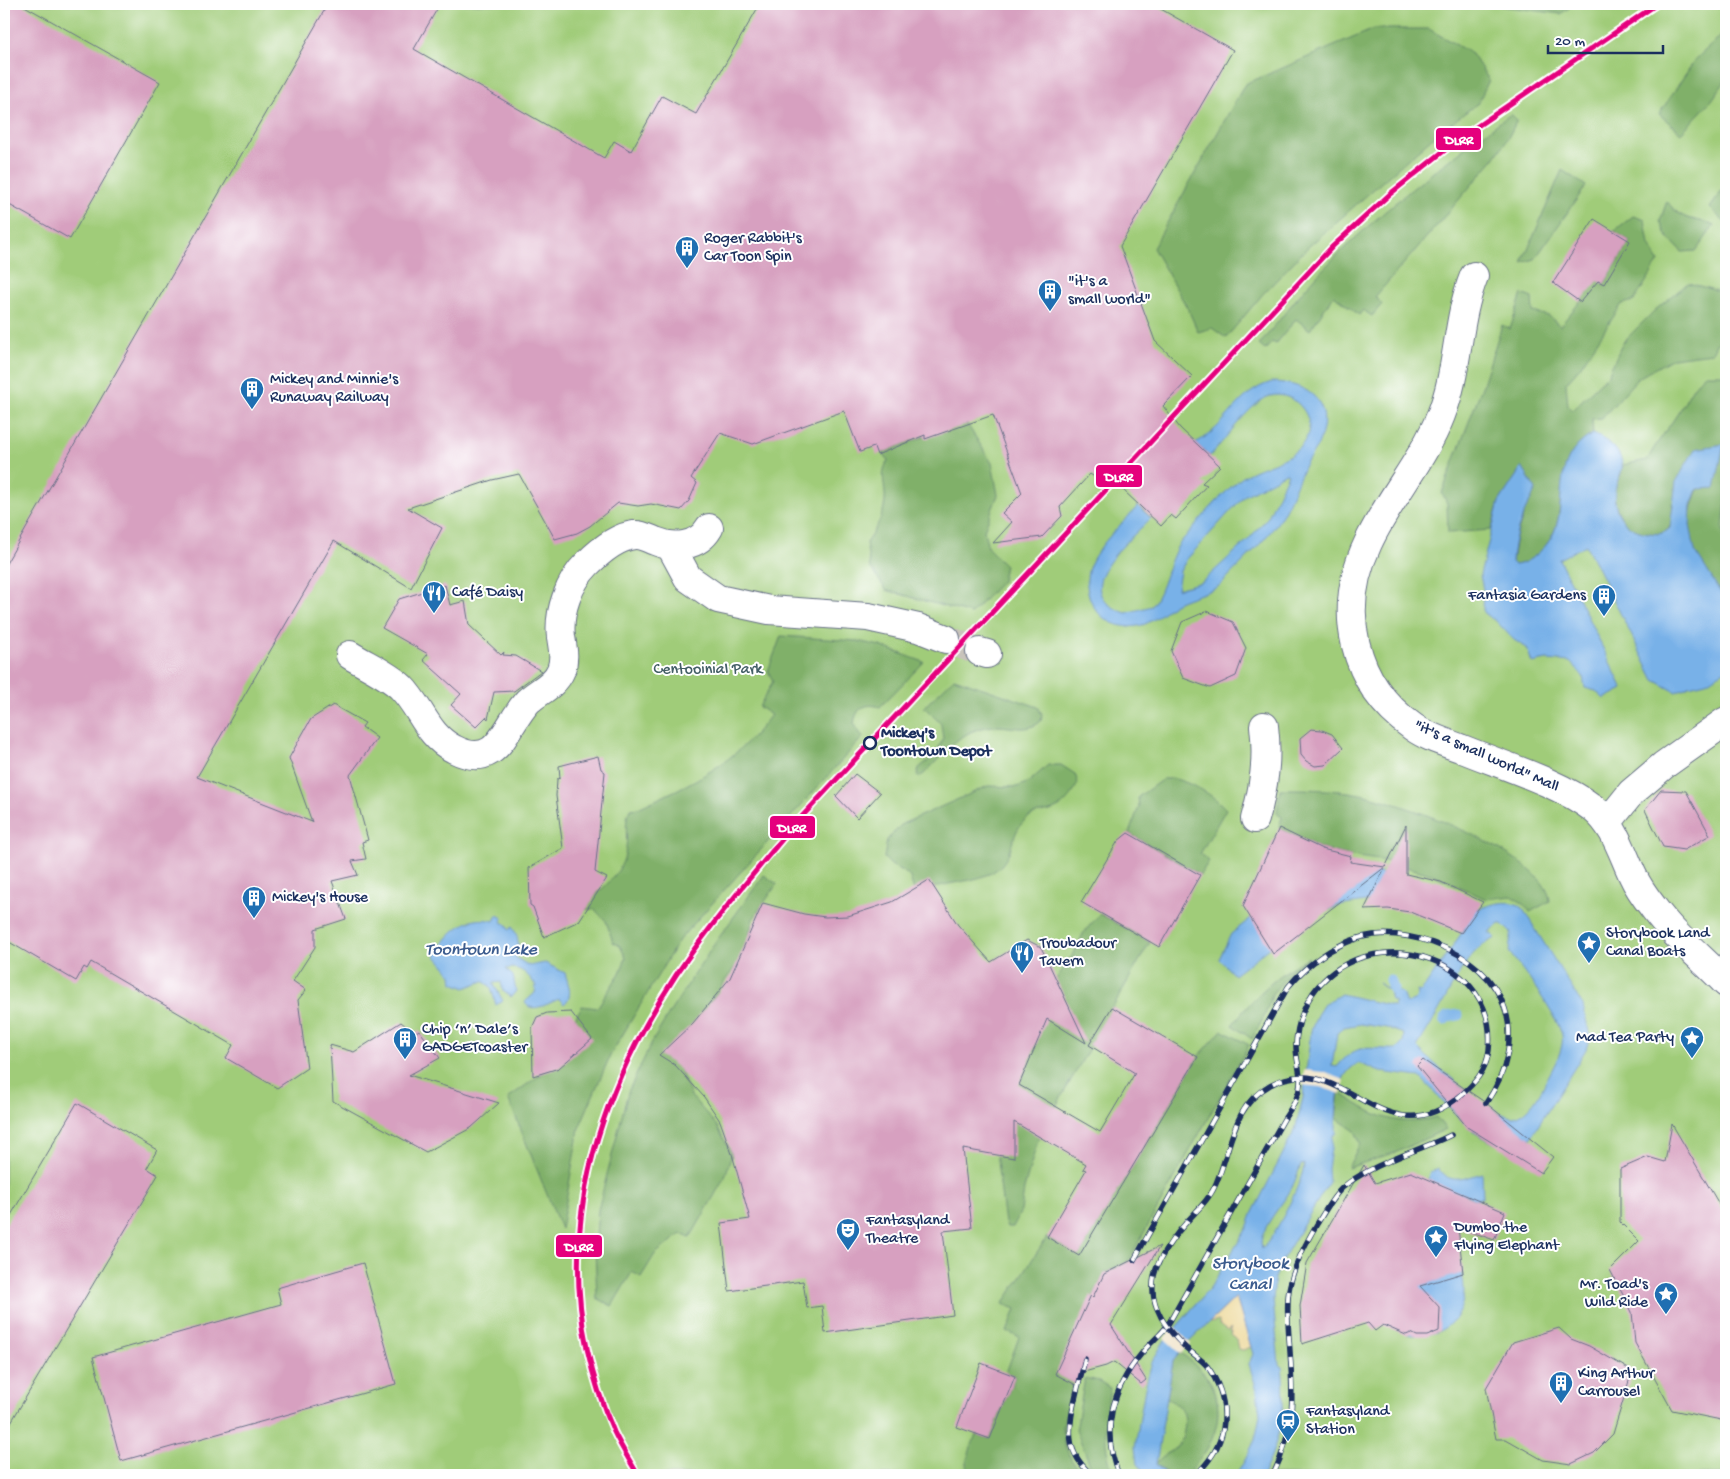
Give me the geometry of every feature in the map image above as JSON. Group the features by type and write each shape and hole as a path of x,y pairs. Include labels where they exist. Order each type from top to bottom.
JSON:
{"street":[{"name":"\"it's a small world\" Mall","path":"1474,276 1463,315 1456,369 1440,419 1416,466 1369,541 1358,566 1353,592 1355,646 1360,663 1377,693 1390,708 1416,729 1563,791 1595,810 1607,823 1618,840 1634,878 1653,908 1681,939 1726,983"},
{"path":"350,655 400,686 428,728 446,745 470,756 488,753 507,735 528,702 556,679 559,674 564,650 561,636 563,608 569,591 586,565 622,538 636,534 670,545 687,545 704,536 709,528"},
{"path":"670,545 688,578 718,599 769,610 868,618 918,628 946,639"},
{"path":"1607,823 1631,793 1670,760 1726,720"},
{"path":"1255,819 1264,787 1266,765 1264,726"}],"green space":[{"name":"Centooinial Park","path":"4,4 1726,4 1726,1475 4,1475"},
{"path":"1486,4 1574,4 1561,14"},
{"path":"1374,29 1429,29 1472,54 1489,80 1478,103 1434,136 1307,248 1262,295 1226,338 1212,328 1198,332 1188,309 1153,248 1245,84"},
{"path":"1726,31 1726,80 1712,100 1681,133 1659,114 1695,60"},
{"path":"1511,114 1517,120 1494,159 1375,297 1382,304 1372,316 1363,310 1359,315 1334,295 1310,330 1296,319 1276,344 1272,342 1265,350 1259,345 1296,299 1342,250 1436,170"},
{"path":"1562,170 1586,186 1535,259 1522,263"},
{"path":"1726,185 1726,224 1710,208"},
{"path":"1667,201 1678,213 1714,226 1696,251 1682,252 1666,235 1660,221"},
{"path":"1633,216 1645,220 1649,245 1659,261 1634,301 1622,304 1580,367 1566,383 1568,406 1572,410 1608,375 1623,342 1654,311 1688,283 1726,293 1726,337 1716,344 1712,353 1673,358 1638,378 1602,418 1592,419 1593,434 1577,447 1568,461 1563,477 1560,509 1549,541 1531,559 1515,565 1512,562 1516,537 1526,507 1522,468 1499,502 1491,530 1448,533 1447,503 1442,493 1482,387 1502,325 1510,329 1522,294 1532,298 1533,312 1549,316 1560,326 1584,297 1571,287 1577,268 1604,284 1630,241 1614,231"},
{"path":"1705,374 1726,374 1726,501 1723,529 1726,550 1726,601 1695,552 1690,537 1689,523 1696,495 1724,444 1672,503 1672,523 1663,532 1648,534 1630,529 1620,516 1614,499 1615,488 1621,475 1622,465 1647,460 1693,388"},
{"path":"967,424 992,463 998,495 984,530 988,548 1005,565 1002,581 971,614 886,590 870,567 866,543 879,523 883,512 885,495 883,475 888,461 883,453 925,436"},
{"path":"781,636 857,641 880,646 924,662 880,707 870,705 865,706 859,711 854,725 863,737 679,940 610,1056 579,1128 561,1229 508,1098 543,1073 582,1006 597,1008 620,973 626,958 620,946 613,942 606,921 594,909 579,910 613,878 618,870 626,848 627,820 630,809 638,808 658,799 711,771 727,760 757,732 771,715 759,707 773,681 768,671"},
{"path":"954,678 1038,707 1042,715 1041,721 1036,725 1026,728 993,726 970,732 953,743 919,778 917,775 919,768 935,755 943,739 941,724 924,707"},
{"path":"1048,765 1061,765 1075,774 1078,783 1076,787 1063,805 1051,811 1032,815 1024,821 1015,834 1003,863 989,874 972,880 938,886 922,893 914,890 909,875 891,865 884,858 887,840 902,824 988,786 1017,787 1029,782"},
{"path":"1172,778 1201,789 1226,809 1200,854 1209,861 1200,875 1129,833 1139,807 1138,797 1163,779"},
{"path":"1280,789 1350,792 1380,799 1437,819 1499,849 1525,866 1543,884 1550,901 1530,912 1524,904 1511,896 1486,899 1434,875 1385,861 1322,849 1279,828 1282,817 1277,813"},
{"path":"764,875 777,884 753,919 745,953 700,1016 690,1054 681,1072 691,1096 717,1126 732,1154 725,1177 690,1238 681,1234 655,1254 641,1277 632,1272 612,1306 597,1298 595,1249 598,1210 628,1092 652,1042 670,1012 715,943"},
{"path":"1100,914 1150,942 1039,1136 1024,1189 1021,1211 1013,1227 1007,1227 996,1154 1022,1008 1056,979 1074,953 1084,932"},
{"path":"1309,957 1289,974 1273,993 1265,1015 1252,1039 1232,1025 1249,1005 1276,979"},
{"path":"1222,1030 1249,1045 1127,1263 1105,1273 1082,1319 1077,1366 1063,1426 1064,1444 1072,1461 1085,1475 977,1475 967,1468 967,1459 976,1434 990,1439 1015,1376 1006,1373 1019,1337 1007,1332 1016,1309 1003,1304 1047,1237 1079,1255 1198,1057"},
{"path":"1339,1092 1362,1107 1384,1117 1408,1121 1436,1117 1446,1129 1397,1152 1348,1168 1360,1143 1355,1131 1336,1118"},
{"path":"1180,1352 1208,1378 1214,1389 1218,1409 1212,1439 1202,1457 1187,1474 1168,1475 1156,1464 1177,1447 1182,1439 1184,1414 1177,1405 1167,1398 1173,1361"},
{"path":"1085,1378 1099,1381 1110,1388 1106,1443 1114,1475 1101,1475 1091,1467 1076,1430"}],"sand":[{"path":"1236,1297 1251,1347 1243,1350 1238,1349 1236,1339 1231,1335 1232,1332 1229,1332 1231,1328 1227,1331 1219,1325 1219,1321 1209,1323"}],"water":[{"path":"1272,382 1297,386 1315,398 1321,406 1324,416 1318,445 1305,465 1277,523 1260,545 1219,586 1177,603 1145,624 1130,627 1109,621 1097,612 1089,596 1087,585 1088,570 1105,541 1138,506 1151,518 1117,553 1107,566 1100,580 1100,593 1108,604 1126,613 1152,606 1179,544 1231,487 1255,470 1290,455 1304,442 1308,433 1309,423 1306,414 1301,406 1293,400 1275,395 1265,398 1251,409 1210,456 1195,443 1216,428 1241,401 1260,387","holes":["1286,473 1288,474 1268,517 1248,540 1202,582 1177,589 1180,571 1187,559 1244,496"]},
{"path":"1593,434 1610,444 1621,459 1622,468 1615,490 1618,513 1627,525 1634,529 1655,534 1663,533 1670,528 1676,482 1695,449 1724,444 1715,488 1697,489 1691,505 1690,525 1695,551 1726,601 1726,670 1706,682 1689,686 1676,692 1654,680 1586,545 1559,559 1623,689 1604,699 1596,691 1585,688 1583,676 1570,662 1547,660 1532,663 1527,648 1514,640 1496,621 1486,615 1483,610 1484,594 1480,575 1499,502 1522,467 1536,490 1523,516 1514,543 1512,562 1515,565 1524,563 1536,555 1549,540 1557,525 1567,461 1577,447"},
{"name":"Storybook Canal","path":"1369,871 1426,884 1467,901 1478,909 1500,903 1516,904 1521,906 1583,1006 1590,1037 1586,1049 1528,1142 1495,1144 1472,1131 1420,1077 1380,1072 1359,1063 1351,1068 1345,1075 1338,1094 1336,1134 1333,1135 1328,1169 1329,1182 1284,1257 1275,1278 1273,1300 1279,1365 1282,1367 1284,1395 1278,1435 1263,1475 1235,1475 1255,1440 1260,1415 1257,1390 1249,1364 1253,1354 1236,1297 1189,1342 1173,1361 1156,1464 1168,1475 1146,1475 1137,1464 1135,1447 1145,1388 1152,1362 1165,1340 1210,1288 1247,1228 1253,1212 1295,1130 1303,1098 1311,1031 1317,1015 1324,1004 1341,994 1396,1007 1393,1004 1396,1002 1391,1000 1389,991 1379,983 1390,991 1393,989 1402,993 1406,1004 1414,1001 1418,995 1417,991 1421,992 1465,928 1433,909 1372,901 1338,906 1300,924 1234,975 1219,959 1231,934 1251,918","holes":["1499,924 1502,924 1511,933 1509,952 1547,1005 1562,1035 1560,1053 1541,1092 1529,1108 1514,1117 1506,1115 1480,1100 1449,1076 1417,1047 1458,975 1477,950 1496,938 1489,932","1361,1024 1387,1028 1404,1034 1403,1043 1397,1049 1370,1048 1357,1050 1351,1053 1337,1067 1332,1066 1337,1033 1344,1027","1304,1164 1303,1171 1294,1195 1273,1235 1262,1248 1261,1242 1266,1227 1287,1197 1301,1165"]},
{"name":"Toontown Lake","path":"497,915 503,918 502,922 506,924 509,930 512,927 518,938 515,957 529,966 545,963 565,973 570,994 564,1004 559,999 536,1008 528,1006 525,1002 535,993 536,986 524,972 516,968 506,969 513,976 516,991 511,997 503,991 501,982 493,983 503,1001 496,1005 491,987 483,981 465,988 453,983 452,975 435,955 453,932 460,927 475,920 494,921"},
{"path":"1438,1168 1442,1174 1453,1179 1482,1173 1483,1197 1477,1200 1428,1181 1429,1174"},
{"path":"1459,1266 1464,1284 1463,1300 1458,1314 1449,1325 1437,1332 1423,1335 1407,1334 1390,1327 1375,1269"}],"pier":[{"path":"1304,1070 1323,1072 1342,1079 1345,1081 1341,1094 1320,1087 1302,1085"},
{"path":"1174,1326 1191,1344 1181,1354 1164,1338"}],"building":[{"path":"4,4 21,4 160,82 70,239 4,202"},
{"path":"328,4 440,4 414,49 604,158 614,141 631,151 662,96 696,114 760,4 1152,4 1233,50 1120,246 1155,341 1192,376 1163,406 1180,428 1220,466 1202,483 1207,485 1176,519 1171,515 1161,526 1102,470 1096,478 1090,474 1060,507 1062,516 1042,537 993,543 1012,522 1002,513 1022,493 993,415 925,439 925,435 877,455 874,447 860,452 844,411 753,444 720,433 691,478 697,483 689,501 681,510 651,504 638,506 618,503 590,526 577,533 555,539 519,474 492,480 408,508 442,528 411,588 334,541 197,777 312,822 289,758 311,719 333,705 365,723 362,727 377,738 350,775 368,840 362,842 366,859 352,861 358,875 332,881 346,919 315,929 315,947 293,981 306,990 298,1000 307,1068 277,1088 226,1058 233,1045 91,962 87,969 84,967 76,981 4,939 4,567"},
{"path":"1594,219 1630,241 1604,284 1598,281 1580,302 1553,283"},
{"path":"445,585 450,605 465,601 469,625 501,655 504,652 503,655 516,656 541,671 514,691 494,692 488,719 486,717 476,727 451,705 461,694 423,660 428,654 382,628 399,599"},
{"path":"1207,611 1233,622 1246,648 1236,676 1210,688 1183,678 1171,651 1182,622"},
{"path":"1311,729 1322,730 1332,734 1343,748 1325,765 1315,766 1306,761 1301,755 1300,738"},
{"path":"598,756 601,769 605,772 595,872 607,878 579,921 544,937 533,907 530,905 529,868 563,848 556,796 557,779 560,778 559,766"},
{"path":"855,774 880,793 857,818 836,796"},
{"path":"1661,790 1686,791 1710,835 1684,850 1663,847 1645,810"},
{"path":"1406,825 1406,874 1441,882 1483,902 1461,933 1410,912 1388,909 1364,910"},
{"path":"1279,828 1322,849 1351,856 1350,862 1385,867 1273,954 1243,906"},
{"path":"1128,833 1200,875 1159,947 1081,902 1118,841"},
{"path":"929,880 958,925 991,962 1027,940 1041,947 1086,1043 1047,1019 1019,1085 1100,1132 1135,1073 1089,1045 1112,1007 1198,1057 1079,1256 1047,1237 1086,1170 1083,1169 1086,1164 1014,1122 1014,1158 963,1149 972,1228 943,1231 953,1315 825,1333 822,1306 807,1308 803,1281 729,1291 721,1223 750,1219 732,1154 720,1121 704,1097 675,1065 659,1055 693,1023 730,978 763,903 804,914 825,917 848,916 892,902"},
{"path":"571,1012 592,1039 559,1068 533,1076 532,1028 537,1017 547,1013"},
{"path":"401,1022 415,1033 419,1030 440,1058 409,1075 499,1103 471,1128 426,1152 333,1101 330,1045 354,1052"},
{"path":"1423,1060 1486,1103 1553,1157 1541,1173 1467,1127 1417,1066"},
{"path":"77,1103 157,1150 147,1168 158,1175 4,1434 4,1227"},
{"path":"1672,1124 1726,1216 1726,1421 1672,1410 1635,1343 1632,1312 1610,1270 1639,1241 1620,1222 1620,1169 1648,1157 1665,1162"},
{"path":"1364,1165 1375,1183 1411,1172 1505,1212 1494,1240 1458,1227 1463,1273 1420,1286 1440,1308 1439,1331 1427,1336 1417,1336 1411,1333 1406,1335 1383,1325 1375,1331 1368,1323 1302,1344 1300,1306 1307,1263"},
{"path":"1160,1246 1111,1325 1146,1380 1141,1384 1114,1362 1084,1372 1076,1385 1055,1374 1091,1295 1093,1297 1104,1274"},
{"path":"363,1263 396,1384 121,1461 93,1357 281,1304 277,1288"},
{"name":"King Arthur Carrousel","path":"1559,1328 1571,1339 1589,1346 1632,1371 1613,1434 1594,1453 1571,1464 1543,1460 1506,1439 1496,1439 1486,1388 1513,1342"},
{"path":"981,1363 1015,1376 990,1439 957,1427"}],"waterway":[{"path":"1390,980 1393,989"},
{"path":"1444,1020 1447,1017 1458,1015"}],"tunnel":[{"path":"946,639 980,652"}],"railway":[{"path":"1134,1260 1288,987 1312,963 1341,945 1371,935 1408,936 1433,943 1459,955 1480,970 1495,988 1505,1008 1509,1030 1507,1054 1500,1078 1486,1103"},
{"path":"1119,1475 1113,1459 1110,1442 1112,1411 1117,1396 1123,1381 1132,1367 1146,1349 1164,1330 1167,1326 1292,1107 1299,1089 1300,1079 1300,1075 1296,1051 1298,1028 1307,1002 1323,981 1347,964 1374,955 1403,953 1431,960 1456,973 1475,993 1487,1019 1488,1057 1483,1070 1470,1087 1460,1096 1432,1113 1408,1116 1385,1111 1319,1079 1296,1077 1270,1085 1246,1106 1233,1132 1213,1190 1168,1246 1160,1260 1153,1285 1154,1297 1162,1319 1169,1329 1177,1339 1207,1366 1216,1380 1222,1396 1224,1420 1217,1448 1195,1475"},
{"path":"1273,1475 1286,1440 1292,1408 1288,1311 1289,1291 1294,1270 1307,1242 1334,1197 1352,1180 1379,1166 1451,1135"},
{"path":"1085,1359 1073,1407 1070,1433 1071,1444 1078,1460 1092,1475"}],"transit line":[{"name":"DLRR","path":"638,1475 614,1432 593,1372 581,1313 578,1254 584,1196 597,1140 617,1084 644,1029 676,975 719,917 795,824 1333,246 1390,194 1460,138 1657,4"}],"place":[{"name":"Roger Rabbit's Car Toon Spin","path":"687,269"},
{"name":"\"it's a small world\"","path":"1050,312"},
{"name":"Mickey and Minnie's Runaway Railway","path":"252,410"},
{"name":"Café Daisy","path":"434,614"},
{"name":"Fantasia Gardens","path":"1604,617"},
{"name":"Mickey's Toontown Depot","path":"870,743"},
{"name":"Mickey's House","path":"254,919"},
{"name":"Storybook Land Canal Boats","path":"1589,964"},
{"name":"Troubadour Tavern","path":"1022,974"},
{"name":"Mad Tea Party","path":"1692,1059"},
{"name":"Chip ‘n’ Dale’s GADGETcoaster","path":"405,1060"},
{"name":"Fantasyland Theatre","path":"848,1251"},
{"name":"Dumbo the Flying Elephant","path":"1436,1258"},
{"name":"Mr. Toad's Wild Ride","path":"1666,1315"},
{"name":"King Arthur Carrousel","path":"1561,1404"},
{"name":"Fantasyland Station","path":"1288,1442"}]}
